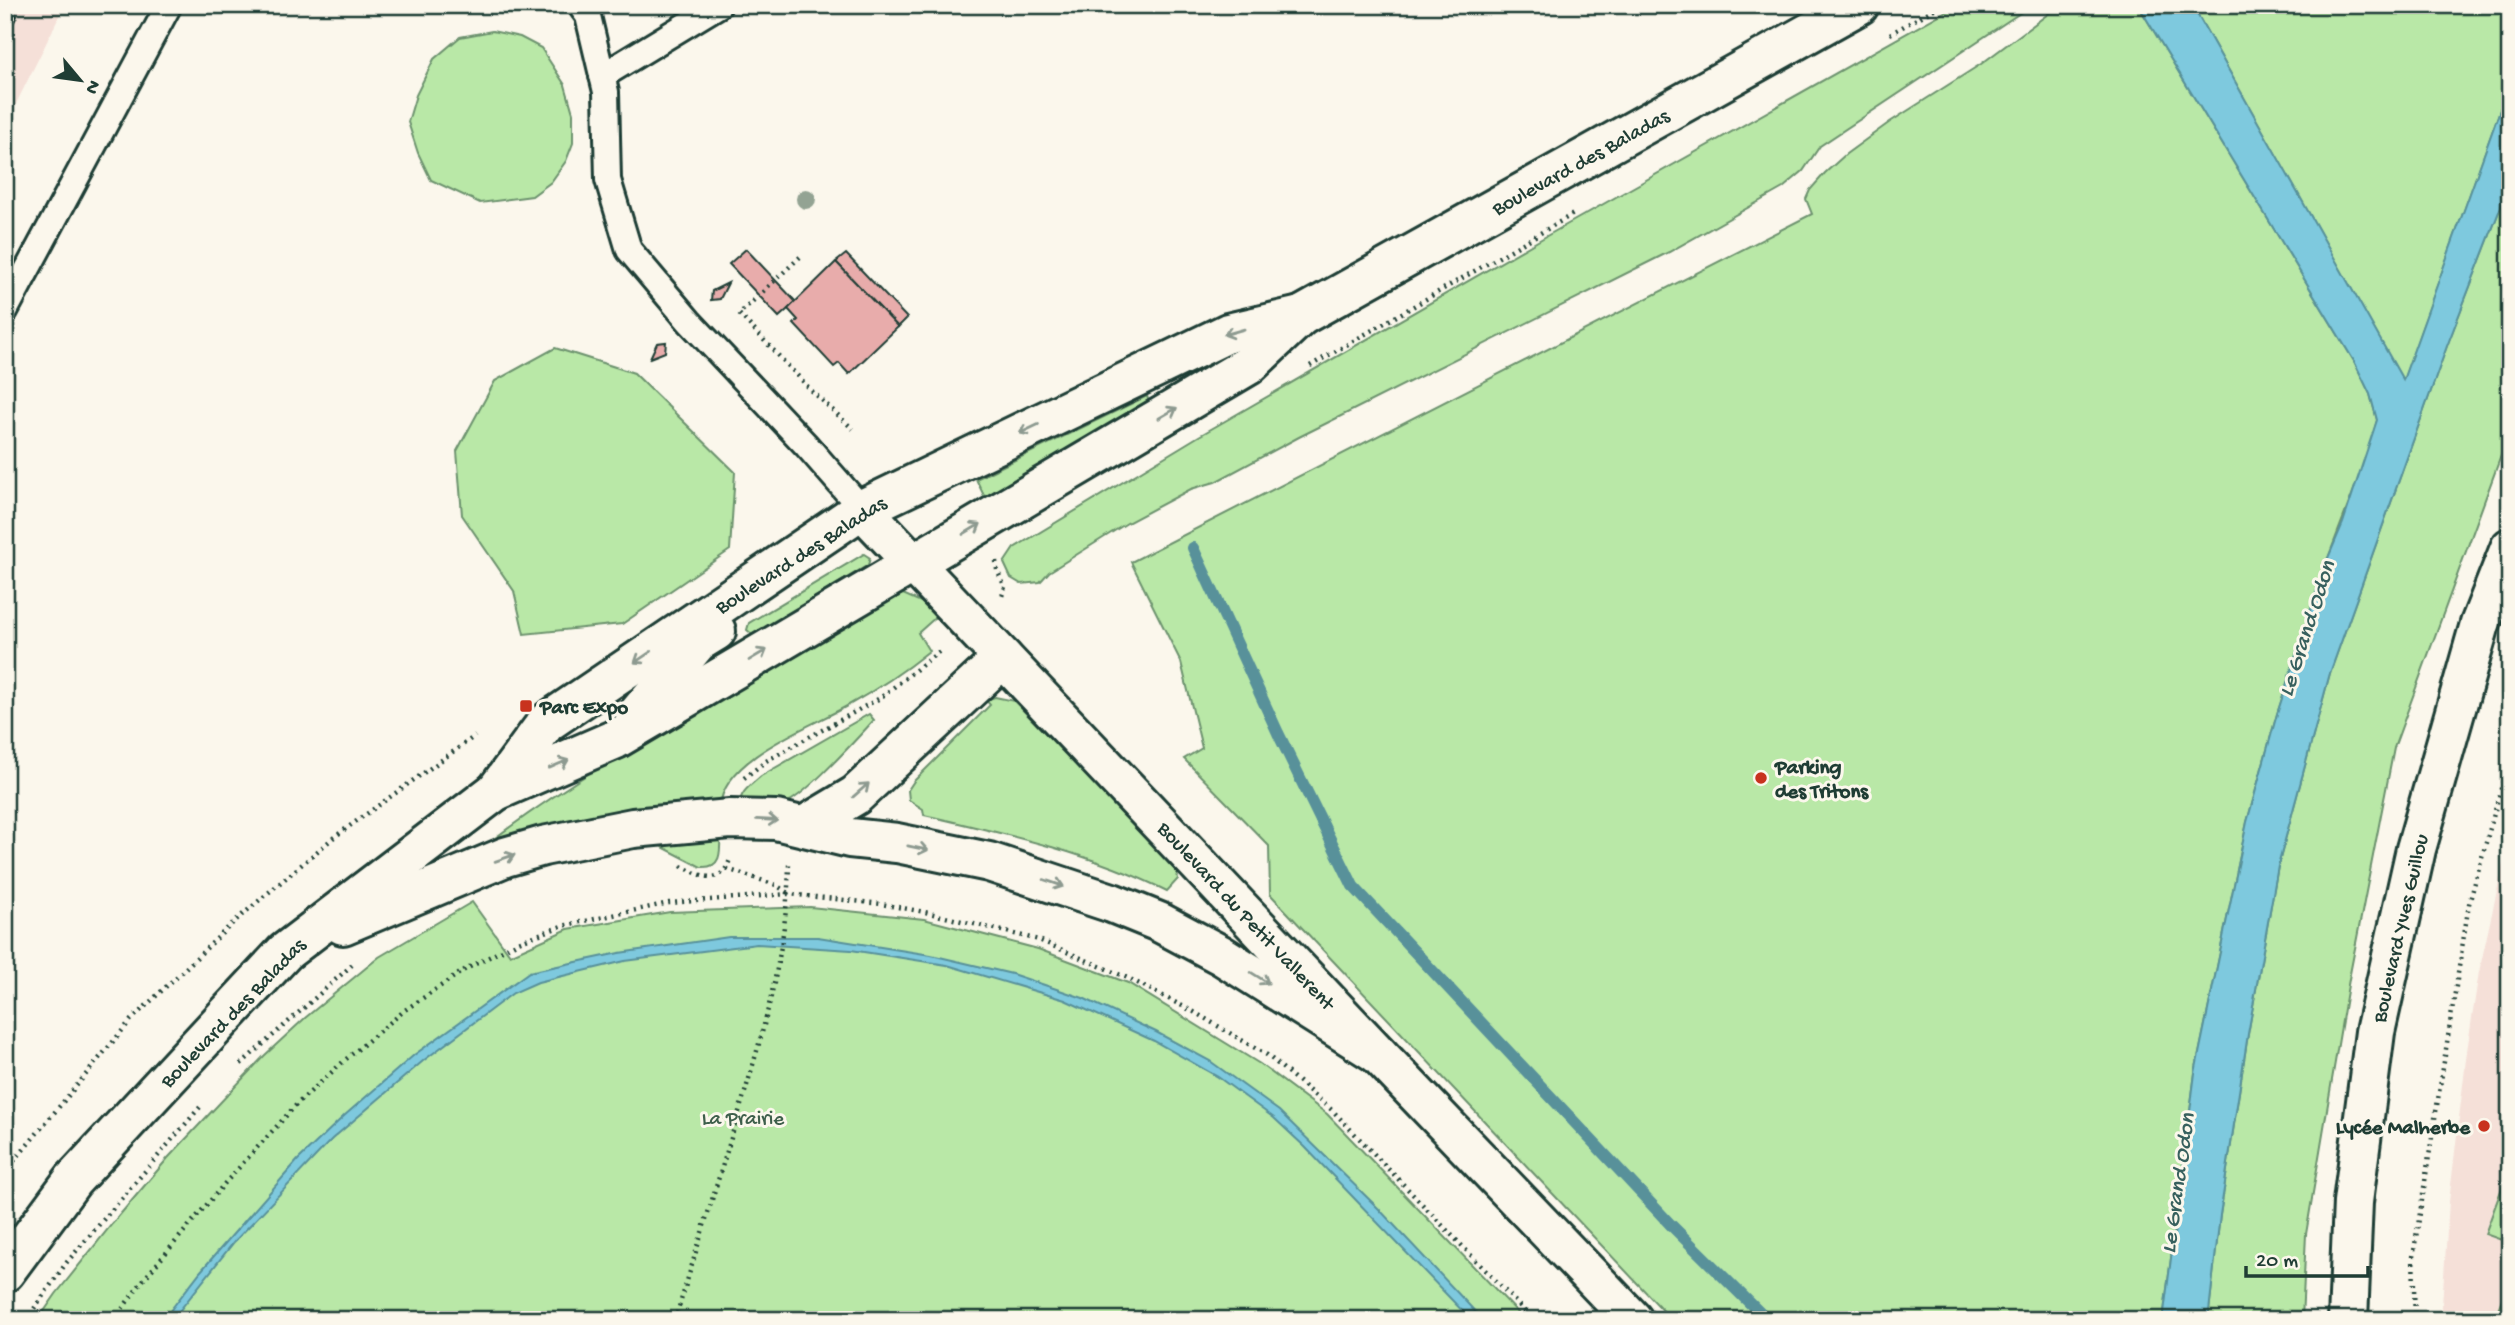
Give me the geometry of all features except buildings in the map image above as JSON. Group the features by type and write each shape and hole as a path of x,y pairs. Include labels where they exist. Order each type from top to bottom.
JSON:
{"main road":[{"name":"Boulevard des Baladas","path":"5,1272 73,1180 285,952 496,791 617,739 1249,365 1300,316 1858,5"},
{"name":"Boulevard des Baladas","path":"496,791 546,723 862,509 1228,332 1300,316"},
{"name":"Boulevard du Petit Vallerent","path":"862,509 1633,1320"},
{"path":"617,739 698,642 858,544 862,509"},
{"name":"Boulevard Yves Guillou","path":"2348,1320 2353,1202 2375,1032 2420,836 2480,624 2510,548"},
{"path":"804,826 856,795 1003,658"},
{"path":"285,952 441,883 505,857 543,846 633,828 705,821 776,820 850,838 897,843 989,862 1112,902 1159,922 1222,955 1378,1054"}],"lane":[{"path":"5,311 169,5"},
{"path":"580,5 588,16 606,92 608,180 629,250 689,321 807,446 862,509"},
{"path":"602,76 719,5"}],"path":[{"path":"1879,40 1941,5"},
{"path":"1301,372 1586,207"},
{"path":"800,257 739,314 813,392 853,429"},
{"path":"996,559 997,570 1005,587 998,602"},
{"path":"736,786 749,772 766,761 880,698 949,643"},
{"path":"5,1172 131,1020 234,921 333,838 475,736"},
{"path":"2415,1320 2413,1257 2467,918 2510,756"},
{"path":"678,864 702,876 715,877 727,869 776,885 788,894"},
{"path":"675,1320 760,1044 778,967 788,894"},
{"path":"114,1320 144,1279 225,1183 297,1104 405,1010 466,969 518,942 562,926 668,903 788,894 869,902 925,912 1039,940 1130,979 1194,1012 1267,1055 1333,1111 1533,1320"},
{"path":"232,1072 361,957"},
{"path":"26,1320 67,1262 206,1101"}],"shaded area":[{"path":"5,5 65,5 5,126"},
{"name":"Lycée Malherbe","path":"2510,832 2510,1320 2441,1320 2449,1202 2467,1051 2479,972"}],"green space":[{"path":"1957,5 2032,5 1820,146 1803,171 1783,188 1669,252 1299,437 1215,482 1191,489 1127,523 1049,572 1040,582 1021,584 1011,578 1004,563 1014,548 1199,436"},
{"path":"2060,5 2138,5 2354,361 2370,394 2377,420 2368,453 2328,558 2277,714 2247,822 2195,1073 2163,1320 1672,1320 1270,894 1269,846 1184,759 1202,748 1181,662 1131,562 1812,214 1806,199 1810,190 1846,154 1890,122 1981,64"},
{"path":"2192,5 2510,5 2510,82 2403,381"},
{"path":"492,31 520,37 541,48 565,85 573,113 573,143 566,161 551,182 532,196 480,203 431,180 418,153 408,122 416,95 434,59 460,37"},
{"path":"2510,183 2510,431 2394,748 2349,979 2306,1234 2302,1320 2208,1320 2220,1215 2278,866 2330,673 2447,346"},
{"path":"555,348 634,373 735,472 730,550 622,624 524,634 514,591 462,515 457,451 495,381"},
{"path":"1147,396 1150,406 986,500 976,479"},
{"path":"864,554 870,558 868,565 753,635 747,630 749,623"},
{"path":"903,594 921,602 937,616 918,633 929,651 868,694 791,734 752,759 725,789 720,807 501,847 495,838 589,773 638,743 886,600"},
{"path":"995,697 1014,701 1177,872 1178,879 1167,891 1078,855 924,815 923,809 909,800 908,790 914,781 990,705 986,700"},
{"path":"869,714 874,720 830,767 792,800 773,806 739,806 744,792 761,776"},
{"path":"720,831 719,856 714,864 708,867 701,867 651,841"},
{"name":"La Prairie","path":"472,902 510,955 568,929 670,912 810,907 924,919 1038,949 1128,983 1260,1064 1327,1114 1525,1320 38,1320 112,1224 168,1158 264,1056 379,957"},
{"path":"2510,1166 2510,1243 2485,1234"},
{"path":"2508,1283 2510,1320 2494,1320"}],"water":[{"name":"Le Grand Odon","path":"2138,5 2192,5 2403,380 2510,82 2510,183 2447,346 2330,673 2278,866 2220,1215 2208,1320 2163,1320 2195,1073 2247,822 2277,714 2325,565 2343,523 2377,420 2370,394 2354,361"},
{"path":"729,937 818,937 931,955 1012,974 1083,998 1156,1032 1210,1061 1279,1111 1378,1208 1483,1320 1471,1320 1274,1118 1218,1077 1154,1041 1065,1000 947,965 851,950 757,944 625,961 538,982 513,993 423,1061 332,1139 234,1242 172,1320 163,1320 200,1272 298,1160 344,1116 414,1055 529,972 619,953"}],"waterway":[{"path":"1193,548 1278,733 1353,886 1670,1224 1767,1320"}],"railway":[{"path":"5,36 21,5"}],"place":[{"name":"Parc Expo","path":"526,706"},
{"name":"Parking des Tritons","path":"1761,778"},
{"name":"Lycée Malherbe","path":"2484,1126"}]}
